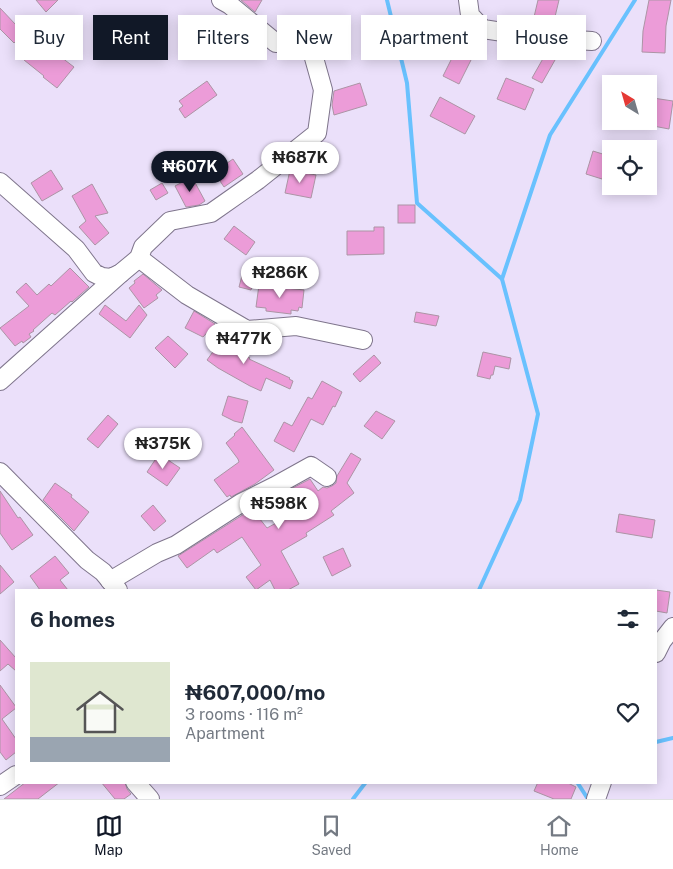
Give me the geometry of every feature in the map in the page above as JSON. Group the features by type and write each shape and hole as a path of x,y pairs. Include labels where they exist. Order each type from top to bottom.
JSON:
{"street":[{"path":"0,381 139,258 143,247 170,221 210,213 258,180 317,133 323,90 309,40 276,43 230,5 221,0"},
{"path":"468,0 470,15 483,29 542,38 592,41"},
{"path":"0,182 76,249 94,273 102,277 111,278 121,273"},
{"path":"139,258 187,295 247,330 296,326 364,340"},
{"path":"0,472 86,560 102,572 114,585 157,552 176,545 240,504 311,466 327,477"},
{"path":"657,652 662,640 673,627"},
{"path":"0,786 15,776"},
{"path":"137,784 150,799"}],"building":[{"path":"36,0 58,0 46,12"},
{"path":"241,0 262,0 255,12"},
{"path":"538,0 559,0 555,15 534,15"},
{"path":"649,0 671,0 666,26 665,53 642,52 643,31"},
{"path":"0,8 15,24 15,42 0,29"},
{"path":"24,60 65,60 74,67 57,88"},
{"path":"451,60 471,60 459,84 443,76"},
{"path":"542,60 555,60 542,83 532,78"},
{"path":"506,78 534,89 525,110 497,99"},
{"path":"207,81 217,95 185,118 179,109 183,106 179,101"},
{"path":"360,83 367,105 334,115 332,105 334,91"},
{"path":"440,97 475,116 465,134 430,116"},
{"path":"658,99 673,101 669,129 658,127"},
{"path":"593,151 602,154 602,179 586,174"},
{"path":"233,159 243,174 224,187 214,172"},
{"path":"51,170 63,189 42,201 31,183"},
{"path":"290,170 316,175 311,198 285,193"},
{"path":"192,177 205,201 199,205 186,207 175,186"},
{"path":"162,183 168,193 156,200 150,190"},
{"path":"92,184 108,213 95,216 109,233 95,245 79,227 86,221 72,196"},
{"path":"398,205 415,205 415,223 398,223"},
{"path":"234,226 255,242 246,255 224,239"},
{"path":"374,227 384,227 384,254 347,255 347,231 374,231"},
{"path":"70,268 89,287 55,315 52,313 29,334 31,337 15,346 0,328 29,306 16,292 26,283 37,295 49,284 51,286"},
{"path":"244,268 257,271 251,290 239,287"},
{"path":"143,274 162,290 156,295 158,298 144,308 129,288"},
{"path":"259,285 304,290 302,308 299,307 298,311 291,310 291,314 266,311 266,308 256,307"},
{"path":"105,305 126,321 139,305 147,315 130,338 99,314"},
{"path":"194,311 215,324 203,337 185,328"},
{"path":"416,312 439,316 436,326 414,322"},
{"path":"228,331 244,340 237,351 249,359 290,378 293,381 290,389 266,378 261,391 207,360"},
{"path":"168,336 188,354 175,368 155,348"},
{"path":"483,352 511,358 509,369 495,366 490,379 477,376"},
{"path":"374,355 381,363 360,382 353,374"},
{"path":"322,381 342,392 323,425 311,419 294,452 274,441 284,422 292,426 308,397 312,399"},
{"path":"228,396 248,401 242,423 222,415"},
{"path":"376,411 395,421 382,439 364,426"},
{"path":"108,415 118,424 98,448 87,439"},
{"path":"242,427 274,470 255,484 231,497 230,495 227,497 214,480 239,462 226,443"},
{"path":"351,453 361,459 347,483 354,493 331,511 334,515 306,533 307,536 281,551 299,584 290,589 274,589 270,580 255,589 246,577 261,565 242,537 217,553 214,549 187,568 178,556 252,509 267,528 300,510 287,491 310,479 318,491 323,487 327,488 336,483 337,476"},
{"path":"159,454 180,468 167,486 147,472"},
{"path":"55,483 72,495 71,497 89,512 74,531 43,500"},
{"path":"0,491 18,518 20,517 33,535 12,550 0,533"},
{"path":"153,505 166,521 154,531 141,516"},
{"path":"619,514 655,520 652,538 616,532"},
{"path":"343,548 351,566 332,576 323,557"},
{"path":"55,556 69,573 60,580 67,589 39,589 30,576"},
{"path":"0,565 14,582 0,594"},
{"path":"657,590 670,592 667,613 657,611"},
{"path":"0,640 15,657 15,670 8,664 0,671"},
{"path":"0,685 15,706 15,709 2,719 15,738 15,753 6,760 0,752"},
{"path":"23,784 57,784 38,799 4,799"},
{"path":"103,784 126,784 131,794 124,799 115,799"},
{"path":"537,784 570,784 576,787 571,799 554,799 534,791"}],"waterway":[{"path":"387,0 407,83 417,203 502,279"},
{"path":"479,589 520,500 538,414 502,279 550,135 635,0"},
{"path":"657,742 673,738"},
{"path":"353,799 364,784"},
{"path":"578,784 588,799"}]}
